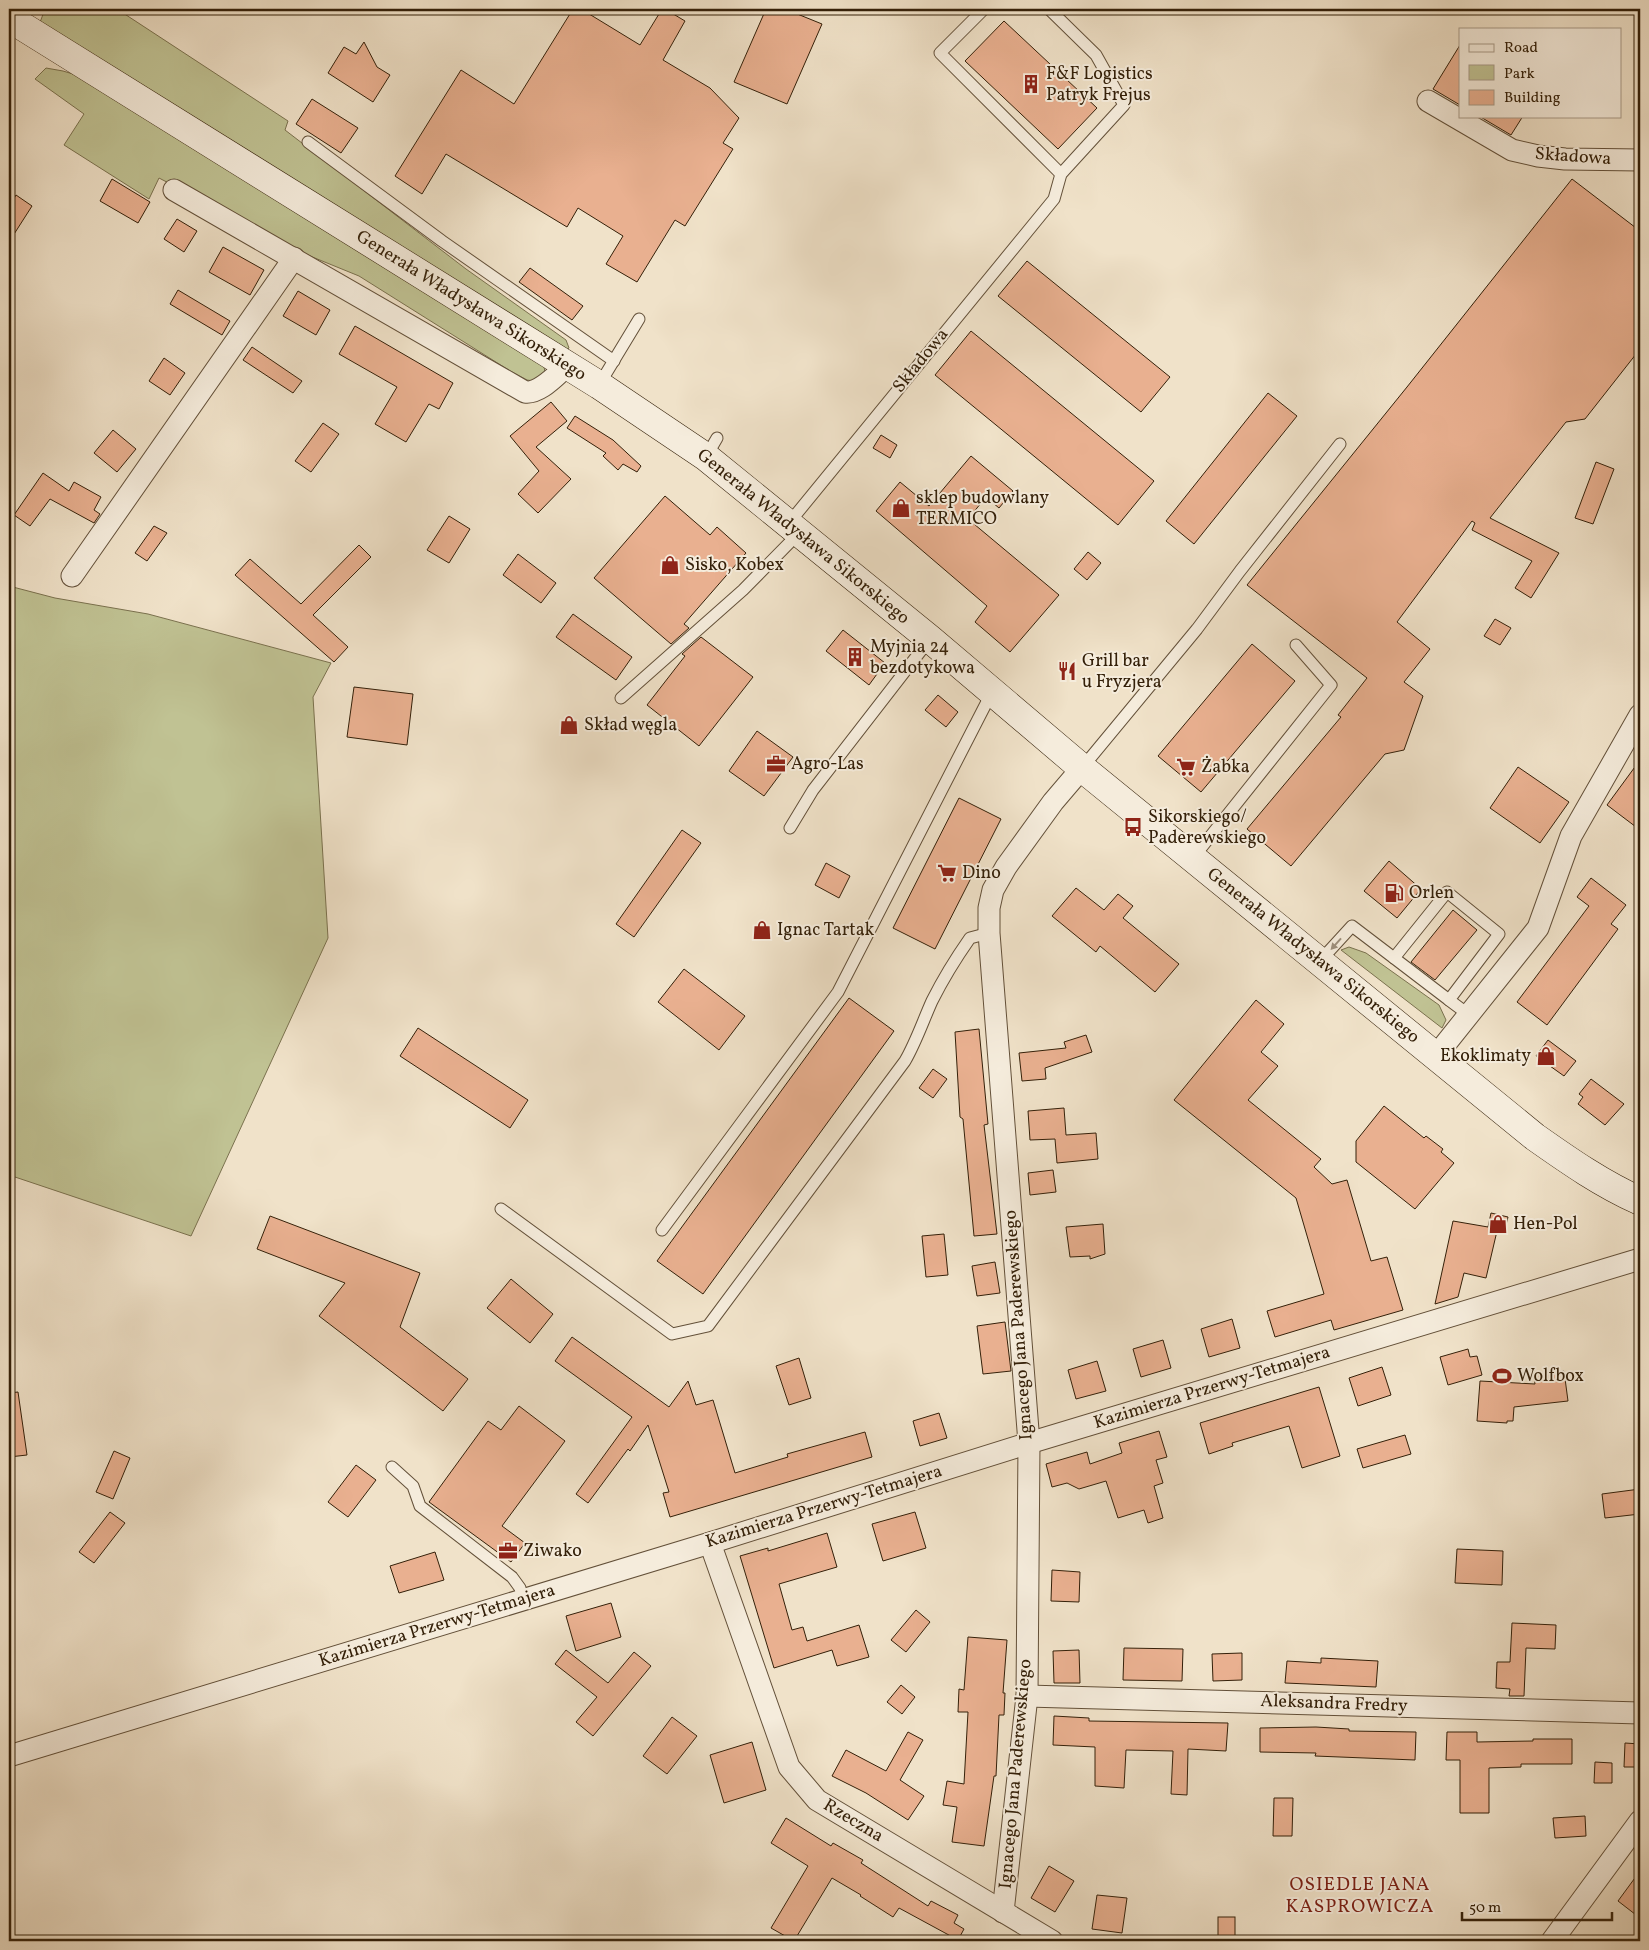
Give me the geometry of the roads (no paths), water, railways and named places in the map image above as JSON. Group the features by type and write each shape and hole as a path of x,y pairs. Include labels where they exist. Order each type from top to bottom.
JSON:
{"main road":[{"name":"Generała Władysława Sikorskiego","path":"9,18 598,385 711,447 794,528 1082,768 1435,1057 1535,1137 1578,1167 1622,1193 1640,1201"}],"street":[{"name":"Składowa","path":"1428,101 1512,150 1538,156 1565,159 1640,160"},
{"path":"174,190 525,392 531,393 538,390 567,366"},
{"path":"72,576 294,258"},
{"path":"1435,1057 1538,928 1571,836 1640,715"},
{"name":"Ignacego Jana Paderewskiego","path":"1003,1912 1027,1696 1029,1443 989,933 989,908 993,890 1030,832 1082,768"},
{"name":"Kazimierza Przerwy-Tetmajera","path":"10,1752 523,1600 1029,1443 1640,1259"},
{"name":"Rzeczna","path":"710,1543 789,1767 817,1800 1052,1941"},
{"name":"Aleksandra Fredry","path":"1027,1696 1640,1713"},
{"path":"1552,1941 1640,1821"}],"lane":[{"path":"984,9 940,54 1061,174 1124,105 1096,55 1049,9"},
{"path":"308,142 442,241 614,360"},
{"name":"Składowa","path":"621,698 743,590 1054,199 1061,174"},
{"path":"598,385 639,319"},
{"path":"1082,768 1197,629 1240,570 1340,444"},
{"path":"790,828 812,790 930,640"},
{"path":"1193,858 1331,685 1296,645"},
{"path":"662,1230 838,992 992,692"},
{"path":"1394,958 1447,892 1499,934 1449,1000"},
{"path":"1320,962 1352,926 1469,1015"},
{"path":"501,1209 672,1334 708,1326 905,1061 917,1040 932,1002 954,960 970,938 989,933"},
{"path":"392,1468 414,1486 420,1506 512,1577 520,1588 523,1600"}],"place":[{"name":"F&F Logistics Patryk Frejus","path":"1031,84"},
{"name":"sklep budowlany TERMICO","path":"901,508"},
{"name":"Sisko, Kobex","path":"670,565"},
{"name":"Myjnia 24 bezdotykowa","path":"855,657"},
{"name":"Grill bar u Fryzjera","path":"1067,671"},
{"name":"Skład węgla","path":"569,725"},
{"name":"Agro-Las","path":"776,764"},
{"name":"Żabka","path":"1186,767"},
{"name":"Sikorskiego/ Paderewskiego","path":"1133,827"},
{"name":"Dino","path":"947,873"},
{"name":"Orlen","path":"1394,893"},
{"name":"Ignac Tartak","path":"762,930"},
{"name":"Ekoklimaty","path":"1546,1056"},
{"name":"Hen-Pol","path":"1498,1224"},
{"name":"Wolfbox","path":"1502,1376"},
{"name":"Ziwako","path":"508,1551"}],"district":[{"name":"OSIEDLE JANA KASPROWICZA","path":"1360,1896"}]}
